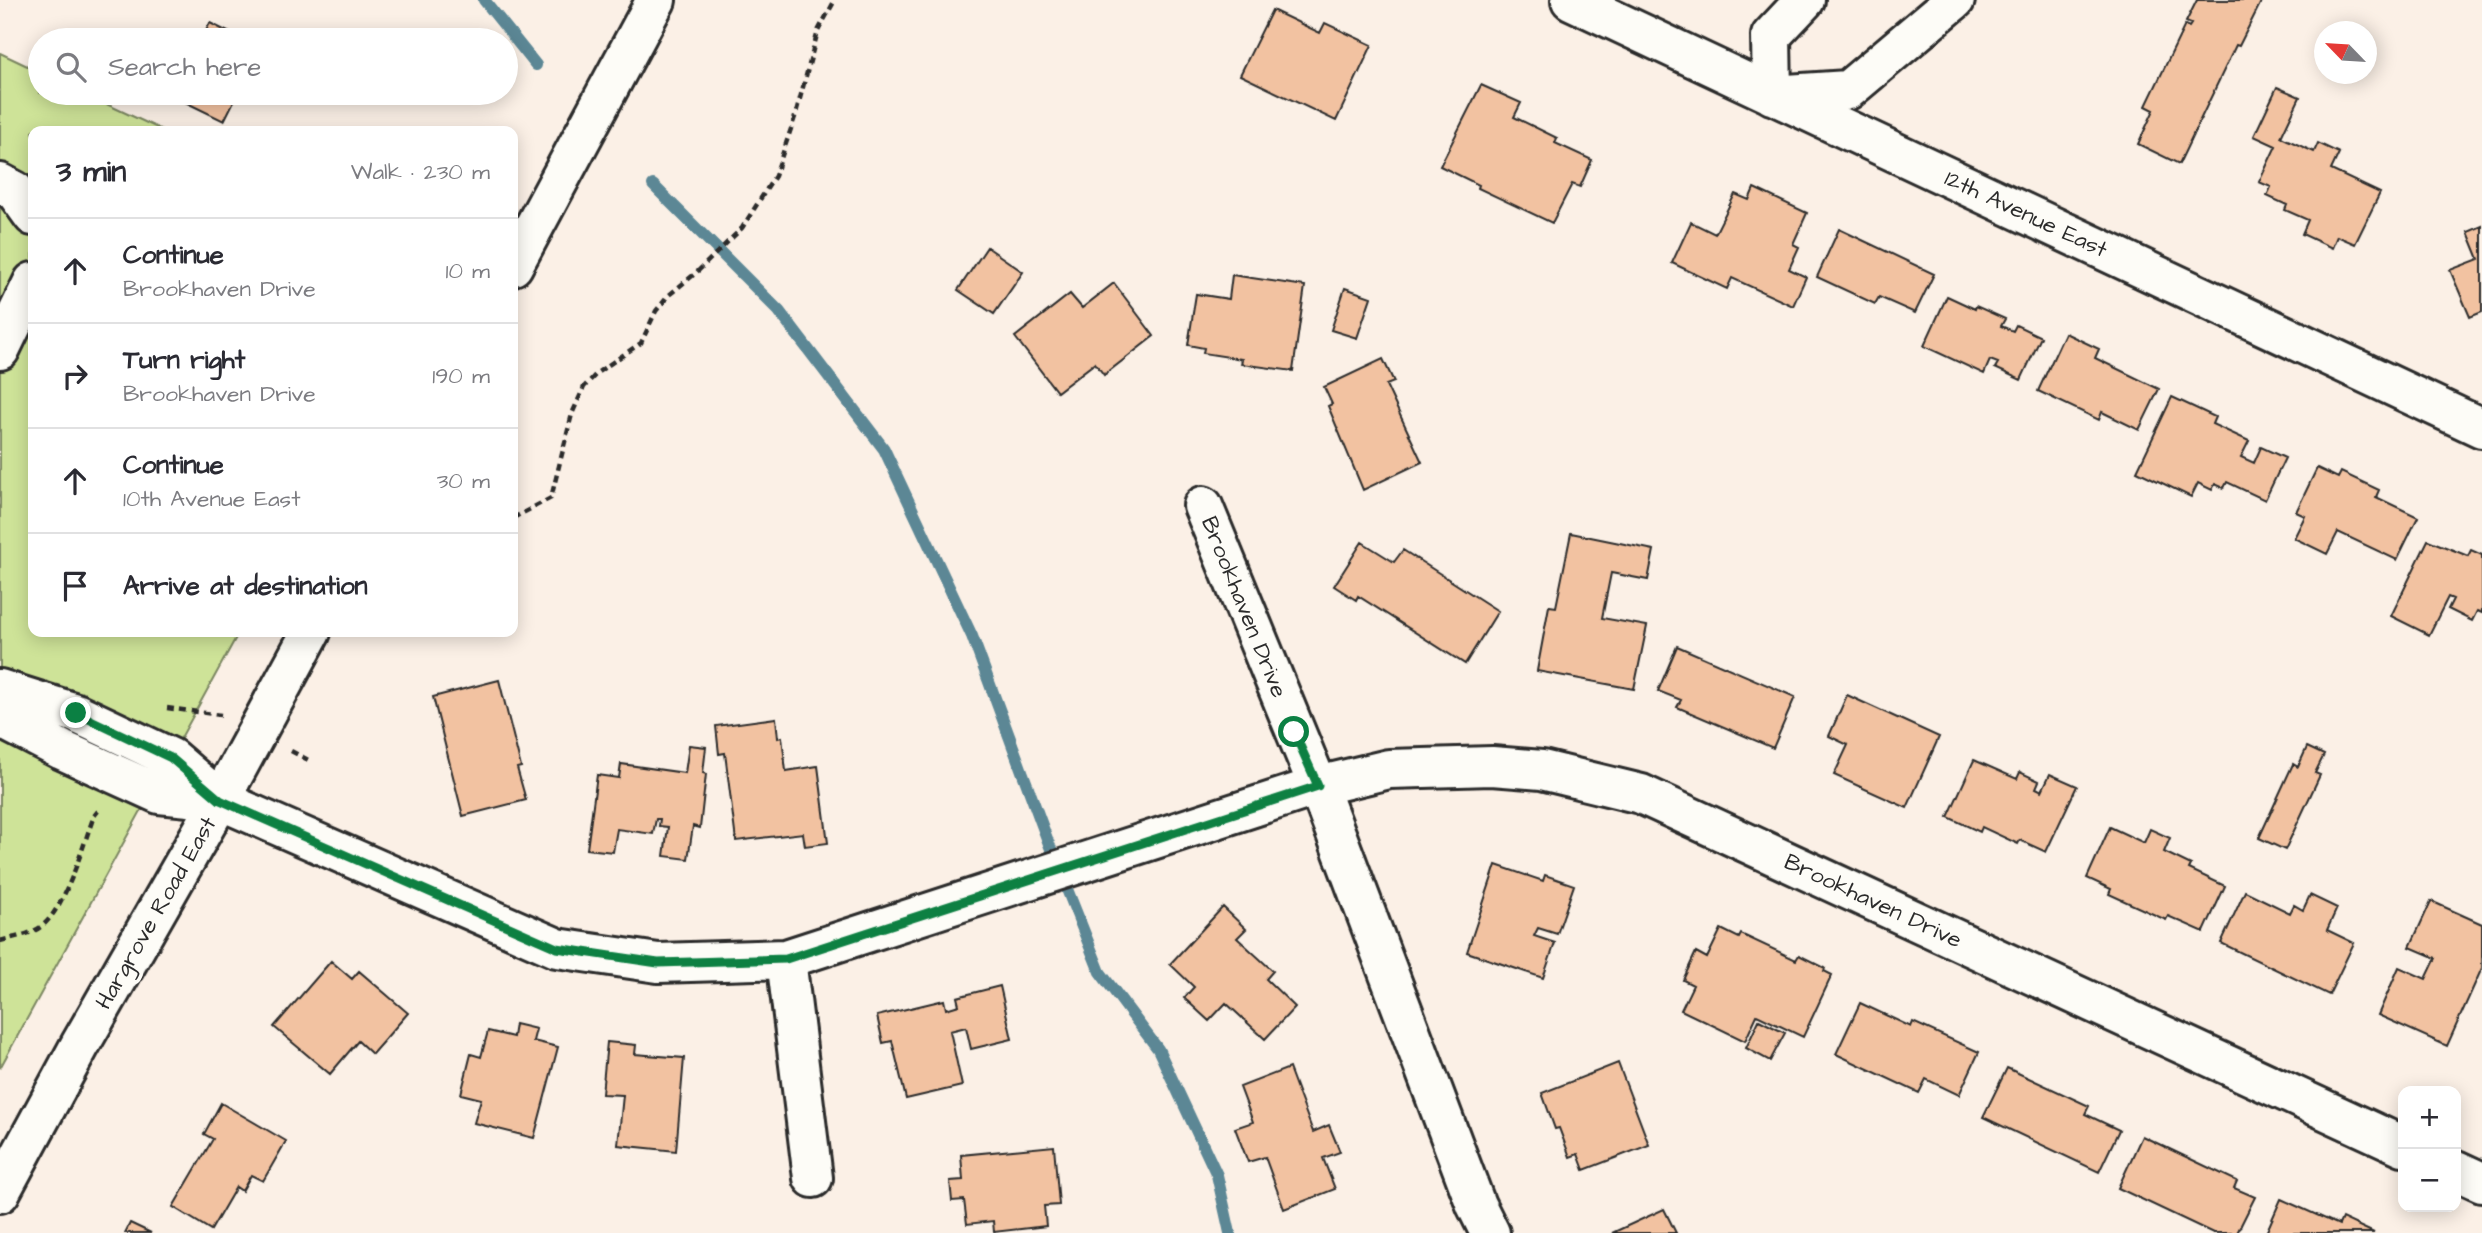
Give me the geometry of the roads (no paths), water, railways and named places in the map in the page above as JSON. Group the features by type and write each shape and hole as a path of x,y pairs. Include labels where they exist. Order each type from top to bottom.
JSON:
{"street":[{"path":"518,256 656,0"},
{"name":"12th Avenue East","path":"1571,0 2482,428"},
{"path":"1805,0 1771,36 1772,95 1848,89 1955,0"},
{"path":"0,183 15,191 28,209"},
{"path":"0,350 28,292"},
{"name":"Brookhaven Drive","path":"1203,506 1318,786 1476,1205 1490,1233"},
{"name":"Hargrove Road East","path":"0,1193 80,1045 220,800 307,637"},
{"path":"0,689 76,713 171,758 220,800"},
{"path":"0,718 62,750 159,794 220,800"},
{"name":"Brookhaven Drive","path":"220,800 557,948 658,963 786,959 1318,786 1389,769 1492,766 1542,770 1641,794 2398,1144"},
{"path":"786,959 813,1178"},
{"path":"2461,1172 2482,1182"}],"waterway":[{"path":"484,0 506,28"},
{"path":"518,42 536,65"},
{"path":"653,185 779,311 884,449 972,636 1100,972 1158,1049 1217,1175 1230,1233"}]}
